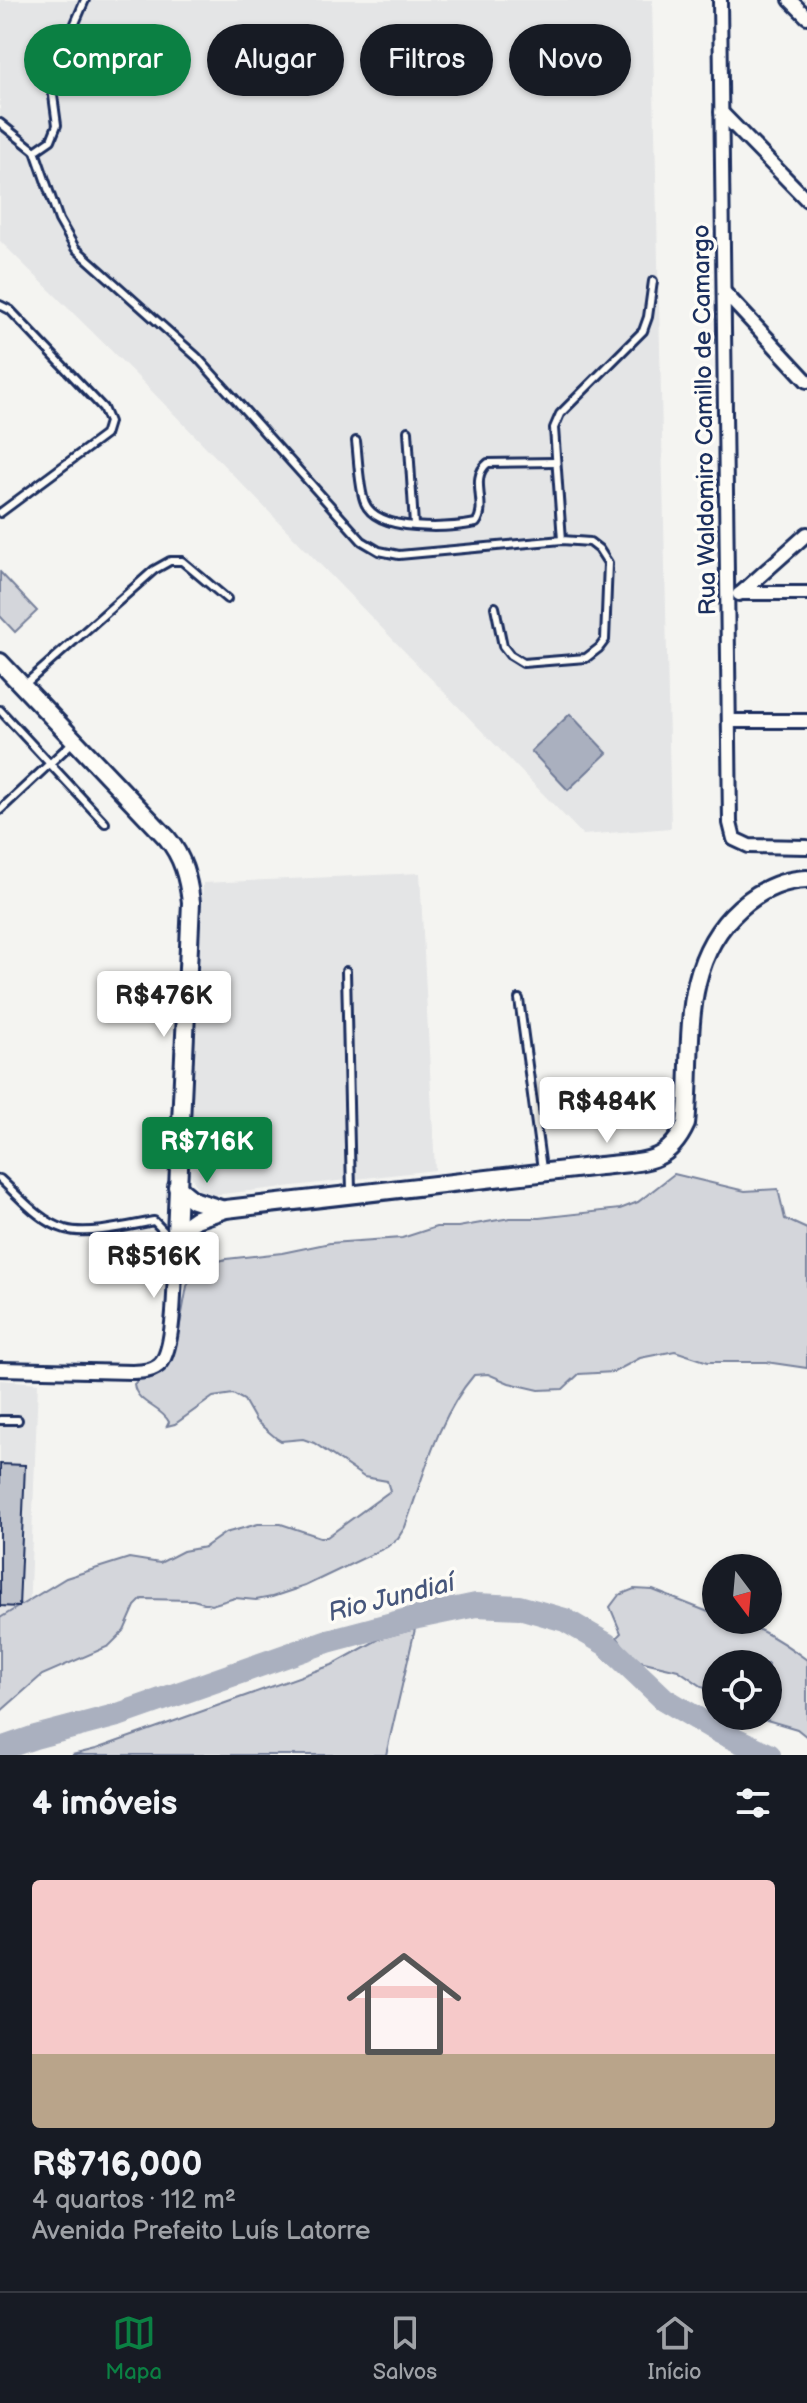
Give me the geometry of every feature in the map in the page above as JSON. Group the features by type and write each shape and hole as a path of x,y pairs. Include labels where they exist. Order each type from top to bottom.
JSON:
{"main road":[{"path":"0,662 177,850 189,886 191,902 176,1238"},
{"path":"176,1238 196,1219 226,1209 652,1160 663,1155 680,1138 686,1124 690,1018 694,991 707,952 724,925 748,901 784,882 807,879"},
{"path":"177,1187 202,1205 226,1209"}],"street":[{"name":"Rua Waldomiro Camillo de Camargo","path":"720,0 730,823 734,839 749,846 807,847"},
{"path":"790,0 807,17"},
{"path":"721,112 807,200"},
{"path":"725,293 807,381"},
{"path":"728,604 807,534"},
{"path":"741,593 807,593"},
{"path":"729,721 807,721"},
{"path":"0,1369 132,1372 147,1371 159,1365 167,1353 170,1336 176,1238"}],"lane":[{"path":"35,151 51,140 57,125 52,88 55,70 85,0"},
{"path":"0,123 35,151 59,220 75,248 197,357 362,541 379,551 399,555 562,540 590,542 608,563 605,640 586,658 523,663 503,646 495,607"},
{"path":"562,540 554,428 560,414 643,331 653,281"},
{"path":"0,305 10,310 103,408 109,422 105,435 3,511 0,503"},
{"path":"408,431 414,525"},
{"path":"356,441 365,503 373,514 397,525 476,523 480,517 478,475 488,463 556,462"},
{"path":"23,686 154,570 170,561 182,561 227,599"},
{"path":"0,710 105,823"},
{"path":"0,810 74,741"},
{"path":"346,971 351,1195"},
{"path":"519,999 542,1173"},
{"path":"0,1179 39,1214 66,1230 114,1228 154,1221 176,1238"},
{"path":"0,1420 18,1420"}],"shaded area":[{"path":"0,0 652,0 671,828 583,835 138,377 0,241"},
{"path":"0,572 37,611 15,632 0,616"},
{"path":"420,873 435,1170 213,1195 198,1189 187,1169 203,883"},
{"path":"674,1174 745,1191 778,1189 785,1219 807,1229 807,1368 766,1362 708,1362 675,1351 640,1358 614,1372 579,1374 563,1389 539,1390 488,1374 474,1375 461,1391 441,1428 405,1527 387,1547 305,1586 272,1597 256,1600 235,1598 211,1605 193,1600 142,1599 135,1606 124,1631 109,1646 42,1675 0,1712 0,1618 66,1578 129,1558 160,1563 183,1551 205,1547 225,1533 258,1524 281,1524 327,1537 390,1491 387,1481 364,1477 314,1443 303,1439 281,1441 276,1438 256,1421 244,1400 233,1394 213,1397 175,1424 167,1426 169,1422 165,1417 139,1396 134,1384 171,1360 187,1286 194,1274 206,1265 226,1259 282,1253 330,1243 402,1238 436,1227 458,1227 510,1218 620,1209 638,1202"},
{"path":"0,1380 38,1383 29,1615 0,1622"},
{"path":"634,1589 653,1590 702,1609 702,1634 766,1634 807,1660 807,1737 797,1729 782,1725 782,1650 702,1650 702,1686 678,1670 640,1661 627,1651 617,1637 621,1633 610,1607 619,1595"},
{"path":"415,1629 386,1755 72,1755 332,1665 381,1638"}],"water":[{"path":"570,714 607,753 568,790 531,751"}],"building":[{"path":"0,1464 25,1465 19,1607 0,1606"}],"waterway":[{"name":"Rio Jundiaí","path":"0,1749 118,1715 328,1641 476,1605 519,1607 565,1620 606,1644 664,1699 718,1731 769,1755"}]}
